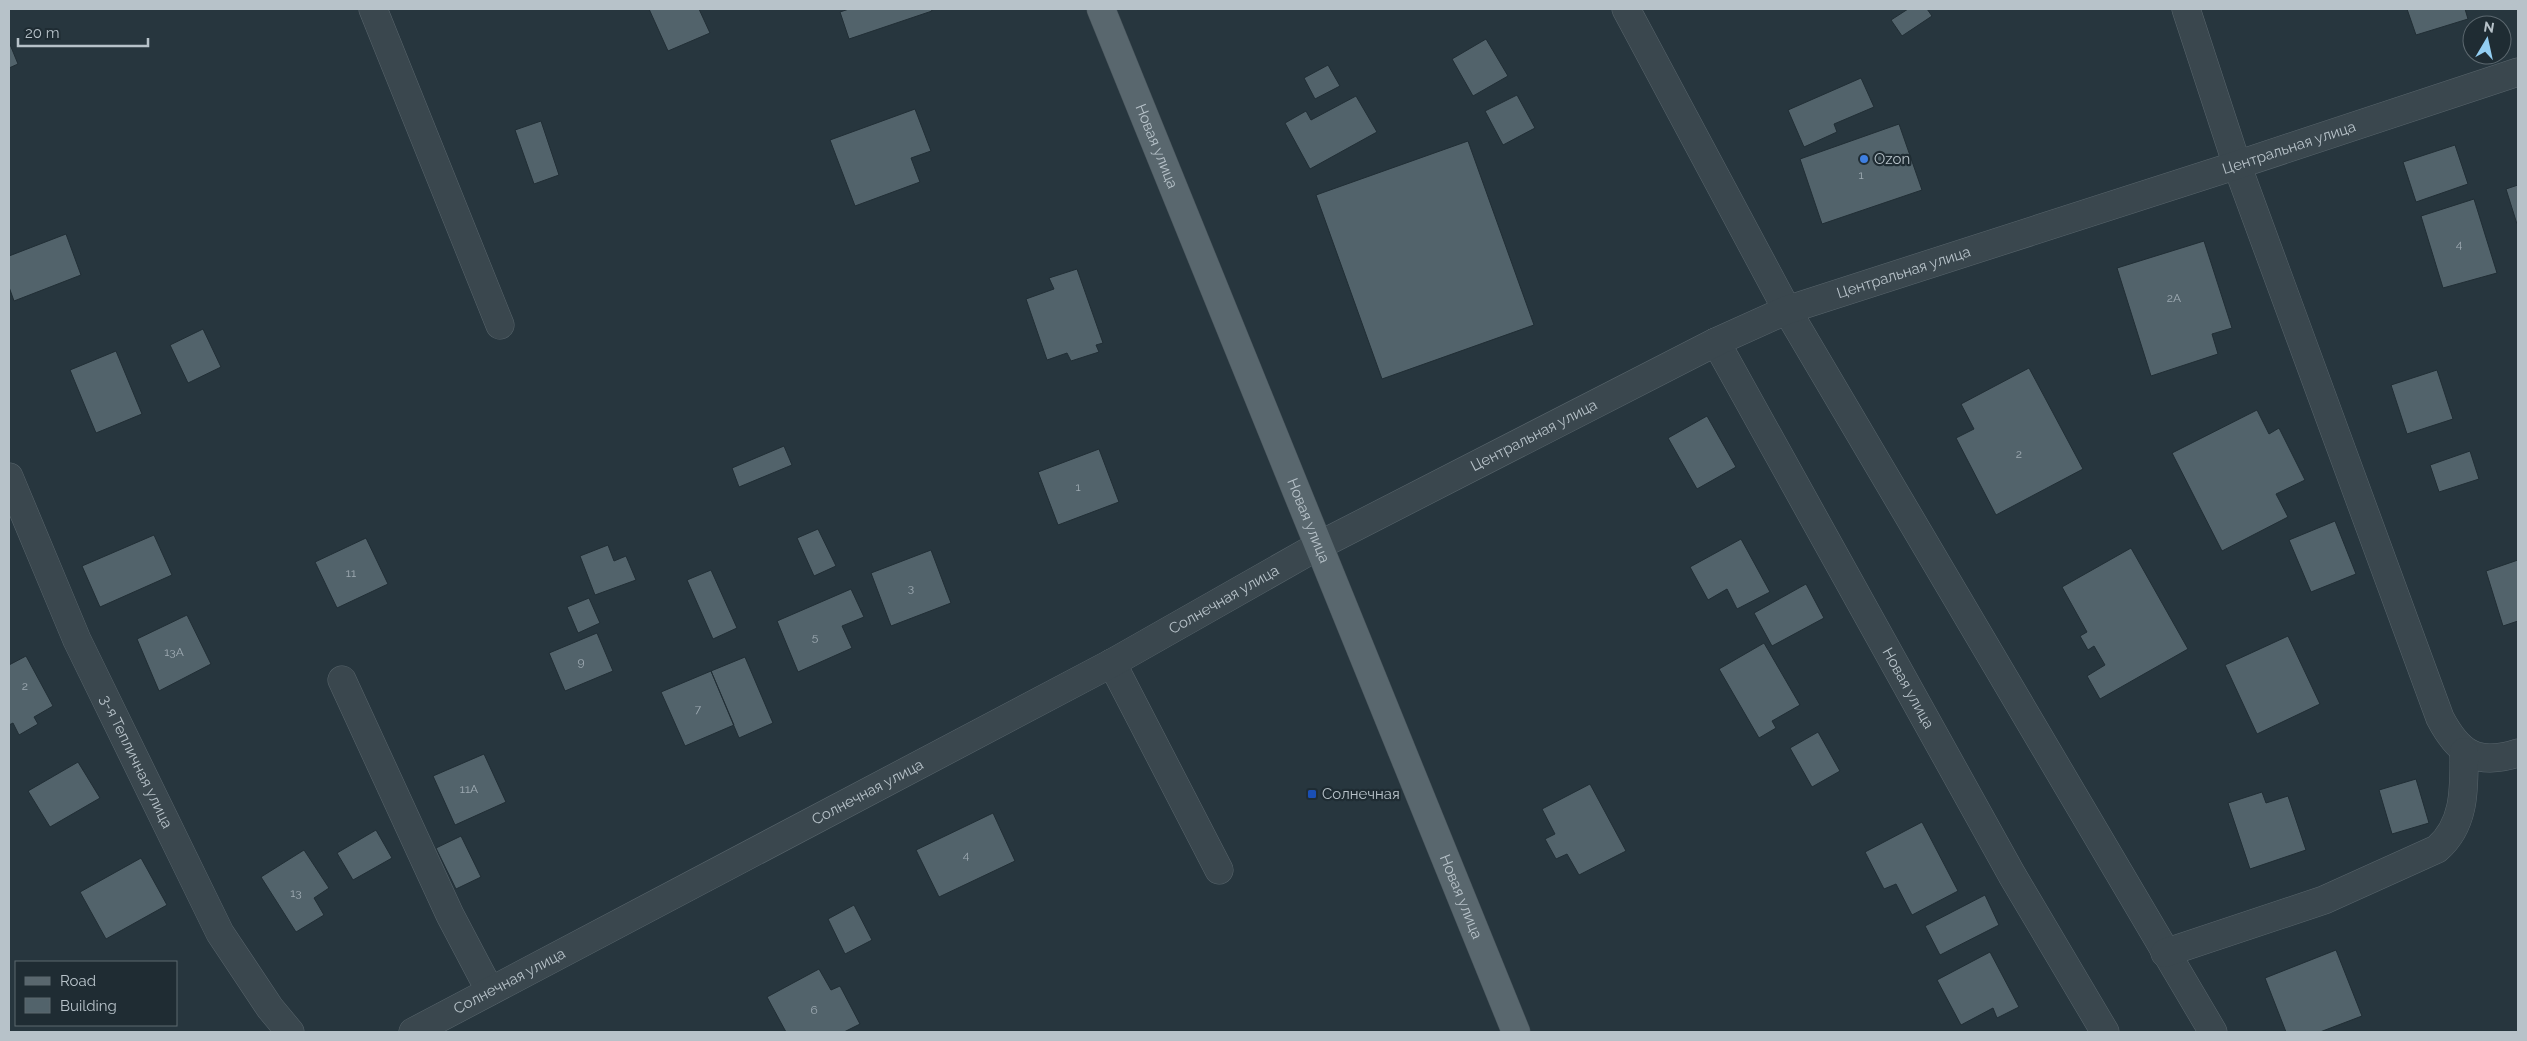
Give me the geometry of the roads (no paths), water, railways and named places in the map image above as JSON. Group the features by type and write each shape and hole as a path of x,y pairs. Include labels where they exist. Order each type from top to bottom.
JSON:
{"main road":[{"name":"Новая улица","path":"1101,9 1516,1032"}],"street":[{"path":"372,9 500,325"},
{"path":"1626,9 1787,310 2213,1032"},
{"path":"2186,9 2237,166 2423,676 2450,736 2464,752 2482,758 2508,756 2518,753"},
{"name":"Центральная улица","path":"1318,546 1716,342 1787,310 2237,166 2518,72"},
{"name":"Новая улица","path":"1716,342 2012,875 2105,1032"},
{"name":"3-я Тепличная улица","path":"9,477 77,640 220,933 250,980 290,1032"},
{"name":"Солнечная улица","path":"412,1032 1112,662 1318,546"},
{"path":"1112,662 1219,870"},
{"path":"342,680 450,915 490,991"},
{"path":"2165,953 2324,900 2437,849 2449,839 2458,824 2464,786 2464,752"}],"place":[{"name":"Ozon","path":"1864,159"},
{"name":"Солнечная","path":"1312,794"}]}
